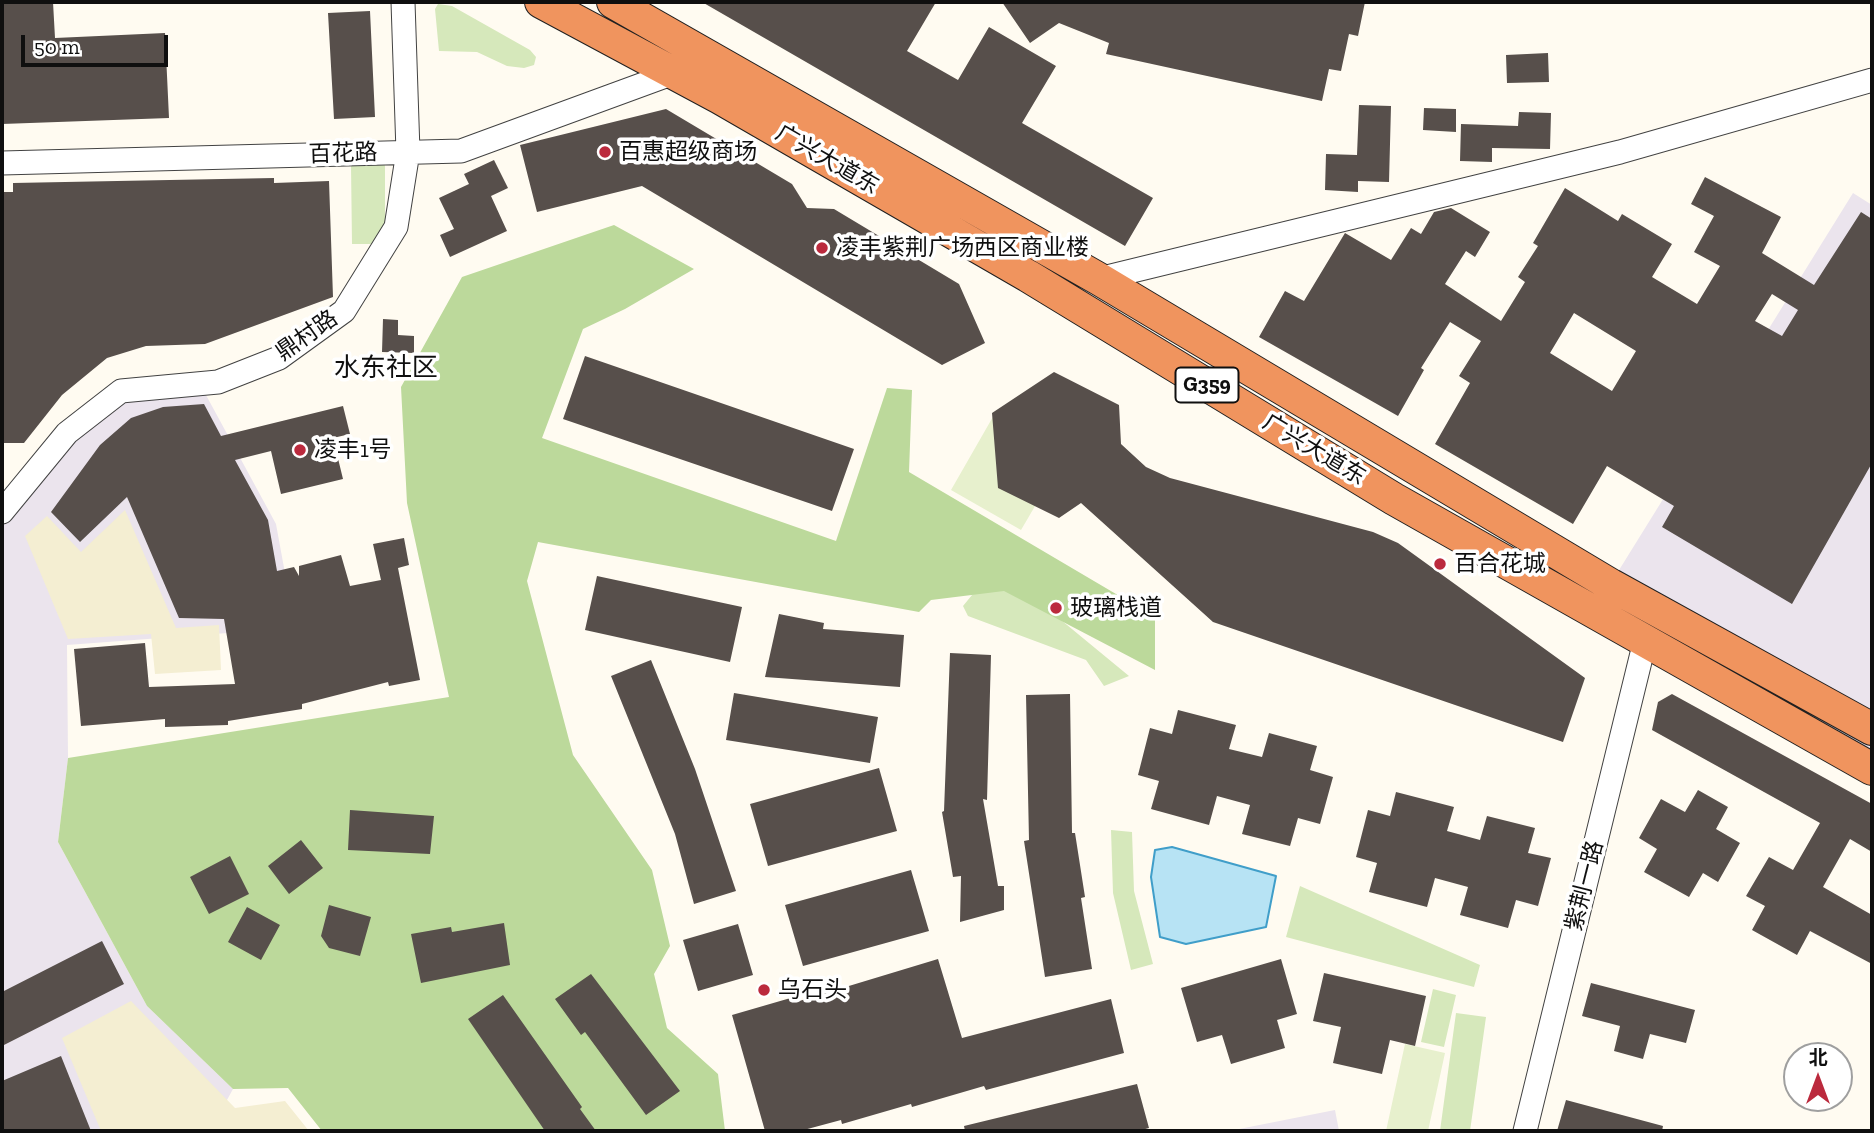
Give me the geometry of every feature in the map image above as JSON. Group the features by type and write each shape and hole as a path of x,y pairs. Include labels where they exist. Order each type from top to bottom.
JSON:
{"highway":[{"name":"广兴大道东","path":"541,2 720,98 1016,270 1394,499 1872,769"},
{"name":"广兴大道东","path":"613,2 1099,279 1611,585 1872,729"}],"street":[{"name":"鼎村路","path":"2,512 67,433 121,391 218,382 279,358 344,312 396,227 408,152 403,2"},
{"name":"百花路","path":"2,163 461,151 671,74"},
{"path":"1099,279 1620,152 1872,80"},
{"name":"紫荆一路","path":"1525,1131 1645,641"}],"shaded area":[{"path":"1853,193 1872,205 1872,769 1593,612"},
{"path":"200,384 276,524 295,628 67,645 68,758 58,842 147,1006 233,1089 210,1131 2,1131 2,512 121,391"},
{"path":"125,510 176,628 219,625 221,670 155,674 151,634 68,639 25,536 47,516 81,552"},
{"path":"131,1001 235,1108 285,1101 309,1131 101,1131 62,1038"},
{"path":"1335,1110 1339,1131 1229,1131"}],"green space":[{"path":"438,4 452,6 530,50 536,57 534,65 524,68 507,66 477,52 439,51 435,9"},
{"path":"351,165 385,165 385,224 374,244 352,244"},
{"path":"614,225 694,269 625,309 583,329 542,438 836,541 887,388 912,390 909,472 1155,617 1155,670 1004,591 931,600 919,612 538,542 527,581 573,755 652,870 670,946 654,974 667,1028 718,1074 725,1131 322,1131 288,1088 233,1089 147,1006 58,842 68,758 449,697 407,503 401,387 462,277"},
{"path":"994,415 1065,455 1021,530 951,490"},
{"path":"986,578 1027,592 1129,676 1104,686 1086,660 968,616 963,606"},
{"path":"1111,830 1132,832 1134,891 1153,964 1131,970 1113,893"},
{"path":"1300,886 1480,965 1474,987 1286,937"},
{"path":"1433,989 1456,995 1444,1047 1421,1042"},
{"path":"1456,1013 1486,1017 1470,1131 1440,1131"},
{"path":"1405,1044 1445,1053 1428,1131 1386,1131"}],"water":[{"path":"1172,847 1276,876 1266,927 1186,944 1160,937 1151,877 1155,850"}],"building":[{"path":"2,2 53,2 55,38 165,33 169,118 2,124"},
{"path":"702,2 936,2 907,51 958,80 989,27 1056,66 1022,123 1153,198 1125,246"},
{"path":"1002,2 1365,2 1358,36 1349,34 1341,71 1329,69 1322,101 1106,54 1109,43 1059,23 1030,43"},
{"path":"370,11 375,117 334,119 328,13"},
{"path":"1548,53 1549,82 1507,83 1506,55"},
{"path":"1359,105 1391,106 1389,182 1358,181 1358,192 1325,190 1326,154 1357,155"},
{"path":"1424,108 1456,109 1456,132 1423,130"},
{"name":"凌丰紫荆广场西区商业楼","path":"666,109 792,184 807,208 834,209 959,284 985,343 942,365 642,186 537,212 520,145"},
{"path":"1519,112 1551,113 1550,149 1492,148 1492,162 1460,161 1461,124 1518,126"},
{"path":"494,160 508,188 491,196 507,231 450,257 440,235 454,229 439,198 469,184 464,174"},
{"path":"1705,177 1781,217 1762,253 1814,285 1861,212 1872,219 1872,463 1792,604 1662,527 1674,506 1607,466 1573,524 1435,444 1470,383 1459,376 1481,341 1450,322 1421,368 1424,370 1398,416 1259,337 1285,291 1304,301 1345,233 1391,260 1411,228 1421,234 1434,212 1451,208 1490,232 1475,257 1466,251 1445,284 1501,321 1525,282 1518,277 1538,246 1533,243 1565,188 1618,221 1622,214 1672,244 1652,277 1697,304 1720,266 1694,252 1714,216 1691,204","holes":["1772,294 1798,310 1782,336 1755,321","1574,313 1636,351 1612,391 1550,353"]},
{"path":"274,178 274,183 329,181 333,297 205,344 146,346 107,358 62,395 24,443 2,443 2,192 13,192 13,183"},
{"path":"383,319 398,320 398,335 414,336 414,353 382,352"},
{"path":"585,356 854,449 832,511 563,419"},
{"path":"1054,372 1119,405 1121,444 1146,467 1170,478 1373,532 1398,543 1585,678 1563,742 1213,622 1081,503 1059,518 998,488 992,413"},
{"path":"204,404 221,436 343,406 350,434 333,438 343,479 281,494 271,451 235,460 268,520 277,571 294,567 299,576 299,566 341,555 350,586 381,580 373,544 404,538 409,565 398,568 420,680 389,686 388,682 302,704 302,709 228,721 228,725 165,727 165,719 81,726 74,649 145,643 149,687 235,684 224,619 179,618 127,497 80,542 51,512 100,445 131,418 163,407"},
{"path":"597,576 742,607 730,662 585,630"},
{"path":"779,614 824,623 823,629 904,635 900,687 765,677"},
{"path":"950,653 991,655 987,800 983,799 998,886 1004,886 1004,910 960,922 961,876 953,877 942,812"},
{"path":"651,660 695,769 736,891 694,904 675,834 611,676"},
{"path":"734,693 878,717 870,763 726,740"},
{"path":"1070,694 1072,833 1075,833 1085,897 1081,898 1092,969 1045,977 1024,841 1029,840 1026,695"},
{"path":"1672,694 1872,804 1872,852 1850,839 1823,887 1872,915 1872,964 1810,931 1797,955 1752,930 1765,906 1746,896 1769,857 1793,870 1820,823 1652,730 1658,702"},
{"path":"1178,710 1236,725 1229,749 1262,757 1269,733 1317,746 1310,770 1333,777 1320,824 1298,818 1290,846 1242,834 1250,805 1217,796 1209,825 1151,809 1159,781 1138,775 1150,728 1172,734"},
{"path":"879,768 897,831 768,866 750,804"},
{"path":"1698,790 1728,807 1716,829 1740,843 1718,882 1703,873 1689,897 1644,872 1657,849 1639,838 1661,799 1685,812"},
{"path":"1396,792 1454,807 1447,831 1480,840 1487,816 1535,828 1528,853 1551,858 1538,906 1516,900 1508,928 1460,915 1468,887 1435,878 1427,907 1369,892 1377,863 1356,857 1368,810 1390,816"},
{"path":"350,810 434,816 430,854 348,850"},
{"path":"301,840 323,868 289,894 268,866"},
{"path":"230,856 249,894 209,914 190,877"},
{"path":"911,870 929,931 803,966 785,905"},
{"path":"329,905 371,917 360,956 329,948 321,936"},
{"path":"247,907 280,925 261,960 228,942"},
{"path":"504,923 510,965 421,983 411,934 451,927 452,932"},
{"path":"738,924 753,975 698,991 683,940"},
{"path":"102,941 124,984 2,1046 2,992"},
{"path":"938,959 962,1038 1111,999 1124,1053 986,1090 984,1086 912,1107 911,1104 842,1124 841,1120 800,1131 765,1131 732,1015 794,997 796,1002"},
{"path":"1281,959 1297,1014 1277,1020 1285,1048 1231,1064 1222,1035 1197,1042 1181,988"},
{"path":"1324,973 1426,996 1415,1046 1390,1040 1382,1074 1333,1063 1341,1027 1313,1021"},
{"path":"591,974 680,1091 646,1115 585,1032 581,1035 555,999"},
{"path":"1591,983 1695,1010 1686,1043 1650,1034 1643,1059 1614,1051 1620,1026 1582,1016"},
{"path":"503,995 596,1131 545,1131 468,1019"},
{"path":"61,1056 91,1131 2,1131 2,1081"},
{"path":"1137,1084 1149,1128 1138,1131 965,1131 964,1126"},
{"path":"1566,1100 1663,1126 1662,1131 1557,1131"}],"place":[{"name":"百惠超级商场","path":"605,152"},
{"name":"凌丰紫荆广场西区商业楼","path":"822,248"},
{"name":"凌丰1号","path":"300,450"},
{"name":"百合花城","path":"1440,564"},
{"name":"玻璃栈道","path":"1056,608"},
{"name":"乌石头","path":"764,990"}],"district":[{"name":"水东社区","path":"386,369"}]}
